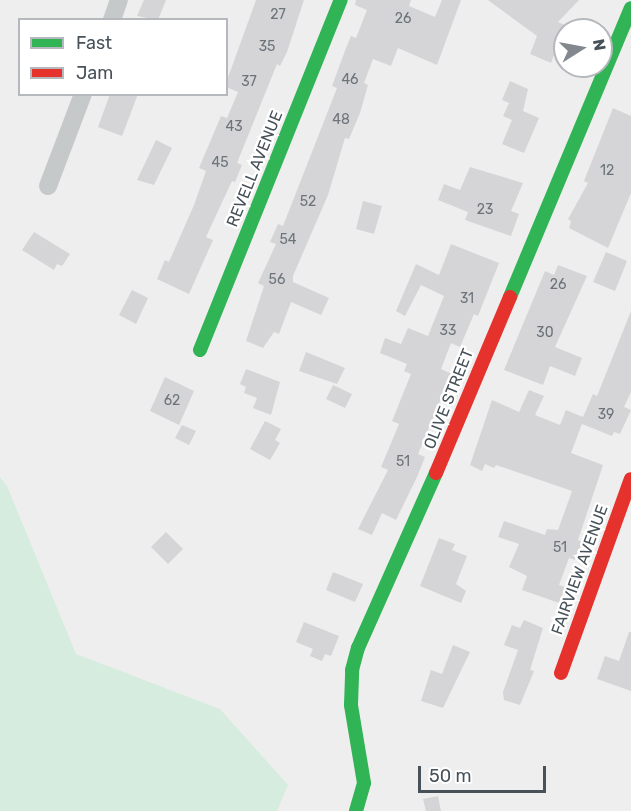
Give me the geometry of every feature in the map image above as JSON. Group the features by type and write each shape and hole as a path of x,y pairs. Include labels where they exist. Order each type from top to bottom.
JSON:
{"street":[{"path":"113,18 119,0"},
{"name":"REVELL AVENUE","path":"200,350 341,0"},
{"name":"OLIVE STREET","path":"356,811 364,783 351,705 352,670 358,648 410,540 631,8"},
{"path":"48,186 82,96"},
{"name":"FAIRVIEW AVENUE","path":"561,673 631,479"}],"green space":[{"path":"0,477 7,486 76,654 220,709 288,785 277,811 0,811"}],"building":[{"path":"144,0 166,0 159,18 137,16"},
{"path":"256,0 304,0 287,52 280,66 277,64 237,163 242,165 235,182 232,181 206,237 213,240 189,294 157,279 165,260 169,262 194,205 206,171 199,168 221,116 227,118 238,92 228,88 228,77"},
{"path":"356,0 411,0 409,6 435,17 442,0 461,0 437,65 398,48 391,66 373,59 364,83 368,85 360,113 349,139 345,138 328,195 293,276 293,282 329,298 321,315 291,302 279,334 274,332 263,348 246,341 264,286 258,283 276,244 270,242 278,224 283,226 337,88 332,86 346,48 351,36 356,38 367,10 355,5"},
{"path":"488,0 579,0 562,18 553,18 551,63 530,54 537,36"},
{"path":"510,81 528,89 523,111 539,118 524,153 502,144 512,120 503,116 509,103 502,100"},
{"path":"109,96 137,96 122,136 98,127"},
{"path":"613,108 631,116 631,193 608,248 569,228 571,221 568,219 588,183 584,181"},
{"path":"156,140 172,148 154,185 137,180"},
{"path":"470,167 523,183 511,211 519,214 511,236 465,220 468,212 438,200 444,184 460,190"},
{"path":"363,201 382,206 374,234 356,229"},
{"path":"34,232 70,254 62,266 57,264 54,270 22,250"},
{"path":"451,244 499,263 478,316 474,314 460,347 451,343 441,369 456,376 449,394 444,392 418,454 425,457 417,477 396,520 382,513 372,535 358,529 388,470 381,467 399,424 392,421 411,374 404,371 407,364 380,353 385,338 401,344 408,328 428,336 444,296 421,285 405,316 396,311 416,264 439,275"},
{"path":"606,252 627,261 615,291 593,282"},
{"path":"558,265 587,276 555,347 582,358 575,376 550,366 543,385 504,370 545,271 554,275"},
{"path":"132,290 148,298 136,324 119,315"},
{"path":"631,311 631,392 624,407 631,410 620,434 614,432 612,436 582,424 571,453 603,465 578,540 582,542 575,560 569,558 559,585 565,587 559,603 522,590 527,576 509,567 519,544 498,537 504,521 545,535 547,529 558,530 572,491 496,465 494,468 485,464 482,471 470,465 492,400 519,412 529,390 544,396 535,415 560,425 566,410 583,417 593,394 597,396"},
{"path":"306,352 345,368 337,384 299,371"},
{"path":"246,369 280,382 271,415 253,408 257,398 244,393 246,387 240,384"},
{"path":"165,377 194,391 179,425 150,411"},
{"path":"333,385 352,394 345,408 326,399"},
{"path":"265,421 281,429 275,440 280,443 270,460 250,449"},
{"path":"182,425 196,431 189,445 175,438"},
{"path":"166,532 183,549 168,564 151,547"},
{"path":"439,538 455,544 452,550 467,556 456,584 466,591 461,603 420,586"},
{"path":"333,572 363,584 355,602 326,590"},
{"path":"524,620 543,628 530,670 534,671 520,705 504,700 503,692 518,650 504,645 512,625 520,628"},
{"path":"304,622 339,636 331,656 325,654 322,661 310,656 313,649 296,642"},
{"path":"629,632 631,632 631,691 597,679 605,656 619,661"},
{"path":"453,645 470,652 443,708 421,701 431,670 442,674"},
{"path":"438,796 441,811 426,811 423,799"}],"traffic: fast":[{"path":"200,350 341,0"},
{"path":"510,297 631,8"},
{"path":"356,811 364,783 351,705 352,670 358,648 436,473"}],"traffic: jam":[{"path":"436,473 510,297"},
{"path":"561,673 631,479"}]}
